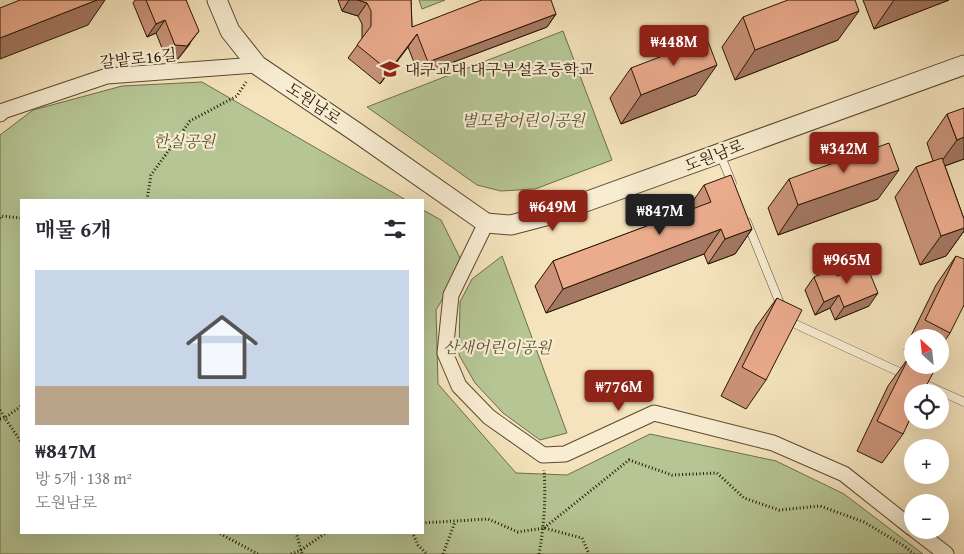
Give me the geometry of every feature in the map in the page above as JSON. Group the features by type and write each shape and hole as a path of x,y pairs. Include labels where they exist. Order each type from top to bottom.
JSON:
{"street":[{"name":"도원남로","path":"217,0 230,31 257,65 486,224 511,225 549,215 964,65"},
{"name":"갈밭로16길","path":"0,114 107,76 257,65"},
{"path":"486,224 451,295 445,353 459,386 489,418 544,455 565,454 654,413 773,443 844,474 904,521"},
{"path":"927,539 946,554"}],"lane":[{"path":"720,154 734,189"},
{"path":"745,216 782,309 793,323 964,402"}],"path":[{"path":"147,199 151,175 190,121 237,96 257,65"},
{"path":"0,216 20,218"},
{"path":"0,419 5,418 20,407"},
{"path":"0,410 20,440"},
{"path":"539,554 544,528 544,455"},
{"path":"544,528 630,460 672,475 717,473 744,498 779,510 820,506 864,522 914,554"},
{"path":"424,523 488,519 518,532 544,528 582,538 590,554"},
{"path":"443,554 454,522"},
{"path":"221,534 258,554"},
{"path":"297,534 302,552"},
{"path":"290,554 302,552 324,534"},
{"path":"413,534 418,545 427,554"}],"green space":[{"path":"419,0 445,0 422,9"},
{"name":"별모람어린이공원","path":"563,31 612,160 535,189 501,191 477,185 367,107"},
{"name":"한실공원","path":"202,82 404,199 20,199 20,534 424,534 424,211 441,220 463,264 436,310 438,384 516,473 567,475 650,434 776,461 844,494 923,554 0,554 0,135 33,110 122,86"},
{"name":"산새어린이공원","path":"502,256 567,433 540,440 503,413 475,383 459,355 460,302 472,279"}],"building":[{"path":"20,0 97,0 0,38 0,8"},
{"path":"146,0 186,0 199,31 187,46 175,45 165,20 156,24"},
{"path":"358,0 411,0 412,27 482,0 551,0 556,14 428,62 417,34 389,71 357,45 371,26 371,11 367,3"},
{"path":"788,0 855,0 859,11 755,50 743,17"},
{"path":"707,39 717,65 641,95 631,68"},
{"path":"964,108 964,137 957,140 947,114"},
{"path":"889,143 899,170 798,205 789,179"},
{"path":"942,158 964,219 964,228 941,236 916,167"},
{"path":"731,175 752,229 725,239 721,229 563,289 553,261 711,202 704,185"},
{"path":"956,256 964,259 964,305 950,333 949,329 942,329 925,320"},
{"path":"866,264 878,293 844,307 839,295 824,302 814,277 834,269 837,276"},
{"path":"777,298 802,310 766,380 742,367"},
{"path":"904,367 904,374 932,374 927,384 904,384 905,429 903,434 877,421"}],"place":[{"name":"대구교대 대구부설초등학교","path":"390,69"}]}
